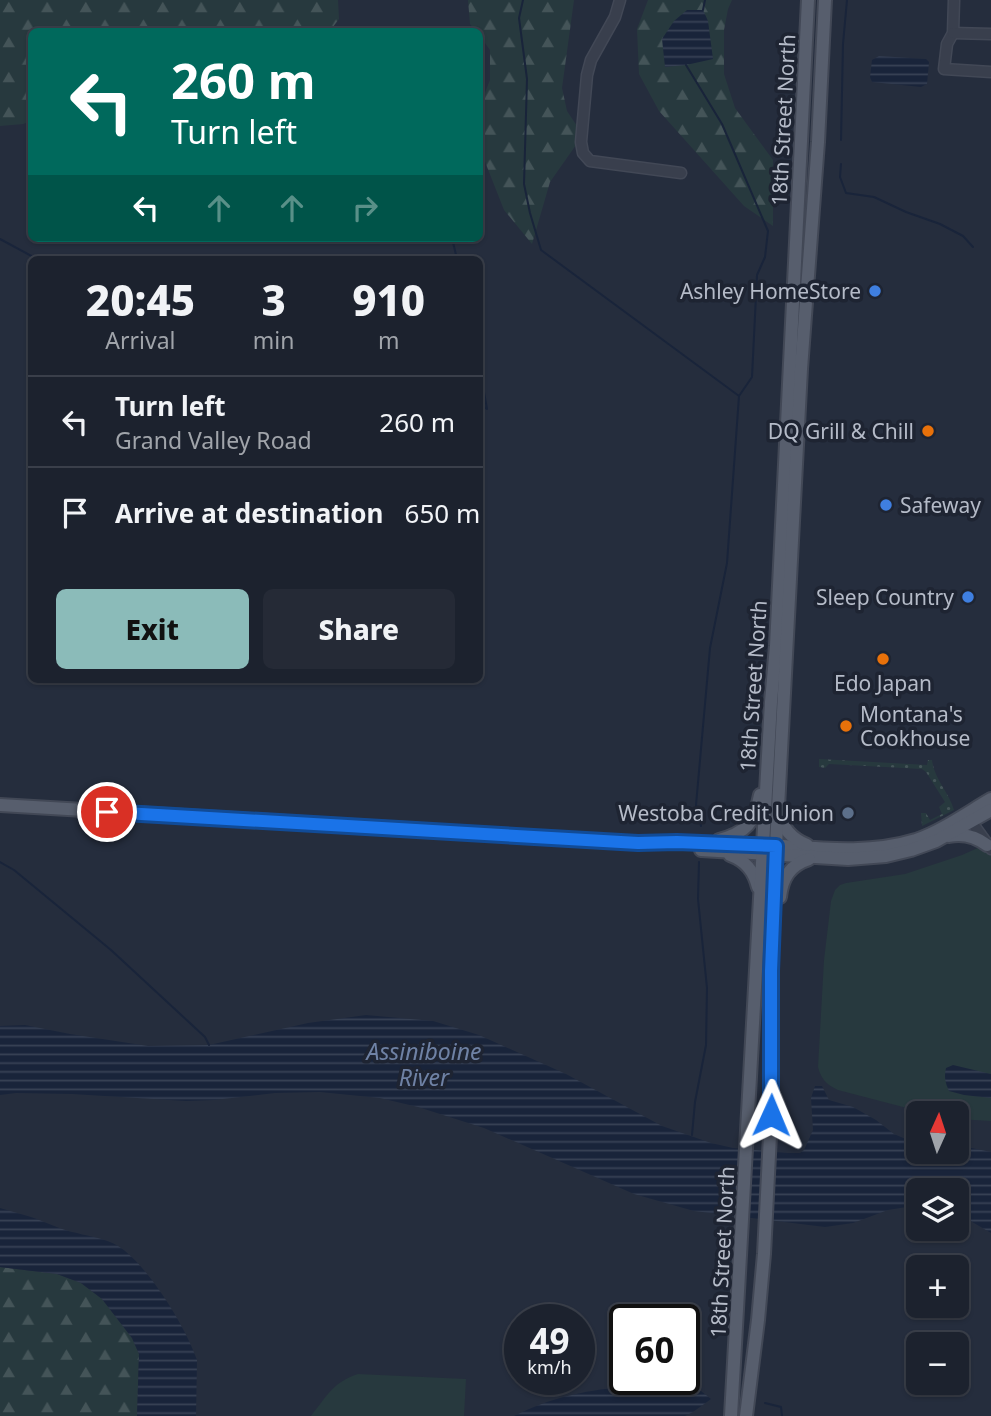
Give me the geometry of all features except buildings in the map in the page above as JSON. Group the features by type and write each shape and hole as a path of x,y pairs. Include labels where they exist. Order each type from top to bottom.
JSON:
{"main road":[{"name":"18th Street North","path":"746,1416 764,1254 771,1115 771,702 808,0"},
{"name":"18th Street North","path":"732,1416 760,907 778,798 800,369 818,142 825,0"},
{"path":"638,843 721,840 743,830 754,816 760,790 764,737 771,702"},
{"path":"778,798 781,820 788,832 795,839 828,853"},
{"path":"945,837 991,799"},
{"path":"0,805 638,843 709,851 735,857 748,866 758,884 760,907"},
{"path":"771,953 778,924 780,891 785,876 799,862 828,853 911,841 991,810"},
{"path":"691,842 828,853 860,859 911,850 958,834 990,845"},
{"path":"709,851 769,850"}],"street":[{"path":"620,0 615,17 591,60 587,75 583,153 590,161 681,173"},
{"path":"954,0 953,33 947,44 944,69 991,72"},
{"path":"953,33 991,34"},
{"path":"801,141 818,142"},
{"path":"972,816 990,845"}],"green space":[{"path":"0,0 338,0 339,19 332,28 28,28 28,122 0,126"},
{"path":"468,0 574,0 562,88 567,111 583,135 550,182 532,244 504,210 483,157 483,98 490,80 490,50 483,40 483,28 473,28 470,24"},
{"path":"648,0 732,0 724,30 724,74 735,108 773,160 773,226 744,206 659,111 639,74 637,29"},
{"path":"819,759 927,765 928,760 932,760 954,810 922,826 921,813 926,813 930,820 942,814 939,807 945,802 922,769 829,764 825,768 819,767"},
{"path":"991,842 991,1121 970,1120 970,1101 906,1101 906,1108 838,1090 823,1078 818,1067 824,960 831,901 835,890 846,883 905,874"},
{"path":"0,1267 57,1274 81,1283 102,1299 132,1338 139,1354 137,1416 0,1416"},
{"path":"358,1374 466,1379 464,1416 311,1416 336,1386"}],"water":[{"path":"687,10 703,10 708,21 713,59 665,67 662,39 674,21"},
{"path":"879,56 926,59 929,62 927,84 921,87 872,82 872,60"},
{"name":"Assiniboine River","path":"366,1015 433,1021 479,1035 566,1074 662,1126 733,1148 800,1153 813,1130 811,1098 815,1086 822,1086 829,1100 853,1107 906,1139 906,1164 970,1164 970,1148 991,1152 991,1233 969,1220 969,1178 906,1178 906,1207 888,1210 853,1223 825,1227 694,1211 634,1194 484,1128 380,1098 320,1092 186,1101 72,1094 0,1095 0,1026 25,1025 148,1046 209,1045 308,1023"},
{"path":"953,1065 991,1074 991,1098 949,1091 945,1071"},
{"path":"0,1208 108,1241 130,1255 153,1281 175,1314 197,1360 196,1416 137,1416 139,1354 132,1338 102,1299 81,1283 57,1274 0,1267"},
{"path":"609,1389 609,1395 700,1395 700,1391 711,1399 685,1416 514,1416 566,1396 595,1395 595,1391"}],"waterway":[{"path":"523,0 519,18 527,79 524,184 541,250 739,396"},
{"path":"703,10 705,0"},
{"path":"841,140 843,44 847,0"},
{"path":"686,65 722,124 768,231 765,257 757,275 752,377 739,396 727,563 710,648 696,805 701,826"},
{"path":"841,164 840,177 846,193 874,197 940,224 963,236 973,247"},
{"path":"0,239 31,256"},
{"path":"453,242 456,256"},
{"path":"483,387 487,409 483,406"},
{"path":"0,862 14,870 111,950 205,1037 209,1045"},
{"path":"692,1135 695,1102 706,1045 707,988 698,899 699,862"},
{"path":"765,1403 781,1407 782,1416"}],"place":[{"name":"Ashley HomeStore","path":"875,291"},
{"name":"DQ Grill & Chill","path":"928,431"},
{"name":"Safeway","path":"886,505"},
{"name":"Sleep Country","path":"968,597"},
{"name":"Edo Japan","path":"883,659"},
{"name":"Montana's Cookhouse","path":"846,726"},
{"name":"Westoba Credit Union","path":"848,813"}],"route":[{"path":"107,812 638,843 737,843 776,846 771,971 771,1115"}]}
